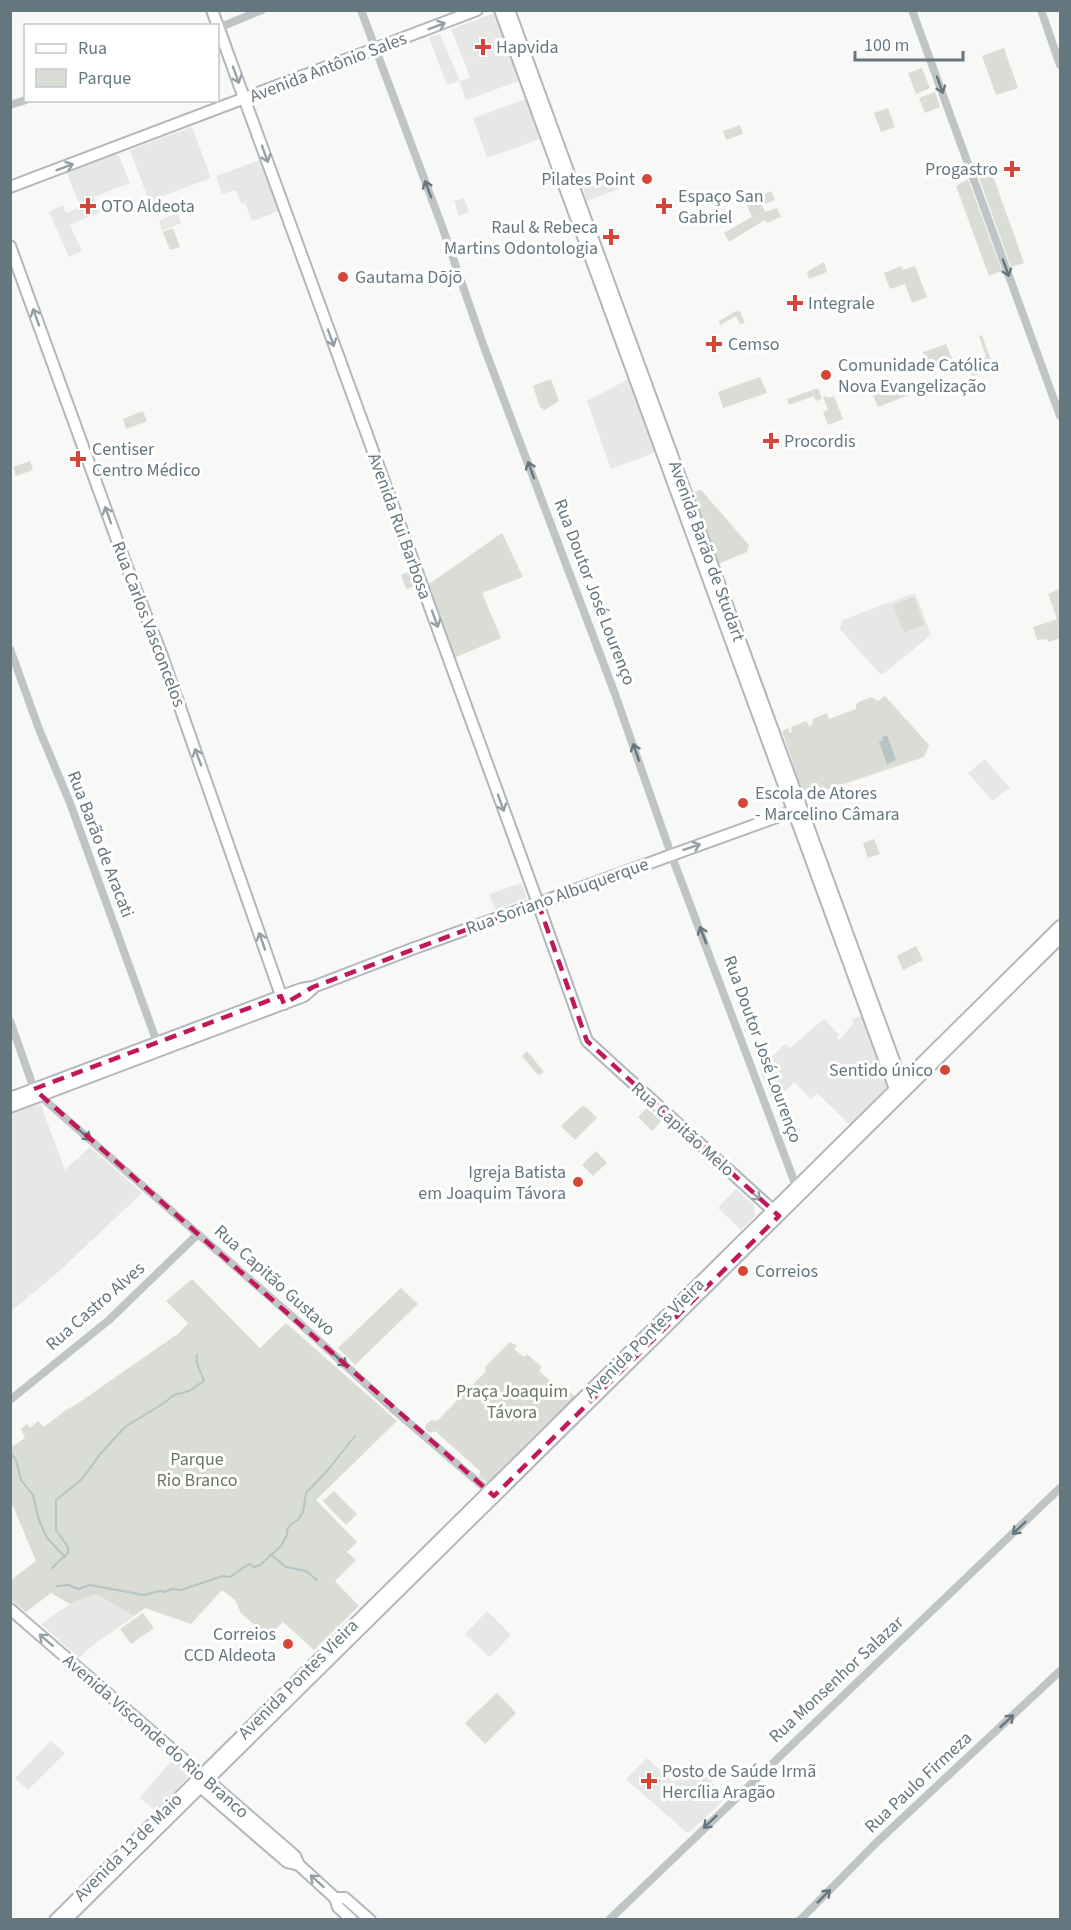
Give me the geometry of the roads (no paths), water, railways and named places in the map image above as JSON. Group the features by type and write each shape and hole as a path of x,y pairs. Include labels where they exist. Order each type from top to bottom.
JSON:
{"main road":[{"name":"Avenida Antônio Sales","path":"10,187 477,10"},
{"name":"Avenida Barão de Studart","path":"500,10 901,1088"},
{"name":"Avenida Barão de Studart","path":"510,10 798,809"},
{"name":"Avenida Rui Barbosa","path":"219,30 587,1041"},
{"name":"Rua Carlos Vasconcelos","path":"10,246 125,562 161,653 282,1000"},
{"name":"Rua Soriano Albuquerque","path":"10,1098 37,1092 282,1000 301,989 313,987 798,809"},
{"name":"Avenida Pontes Vieira","path":"201,1781 776,1213 1060,926"},
{"name":"Avenida Pontes Vieira","path":"776,1213 796,1186 1060,938"},
{"name":"Rua Capitão Melo","path":"587,1041 776,1213"},
{"name":"Rua Soriano Albuquerque","path":"10,1107 37,1092"},
{"name":"Avenida Visconde do Rio Branco","path":"10,1608 287,1862 299,1865 335,1898 338,1907 352,1920"},
{"name":"Avenida 13 de Maio","path":"66,1920 201,1781"},
{"name":"Avenida 13 de Maio","path":"55,1920 201,1781"},
{"name":"Avenida Visconde do Rio Branco","path":"335,1898 345,1898 370,1920"},
{"path":"74,1920 87,1899"},
{"path":"46,1920 74,1900"}],"street":[{"path":"219,27 262,10"},
{"name":"Rua Doutor José Lourenço","path":"362,10 484,347 615,694 671,854 796,1186"},
{"path":"912,10 1060,416"},
{"path":"1041,10 1060,65"},
{"name":"Rua Barão de Aracati","path":"10,649 159,1047"},
{"path":"10,1021 37,1092"},
{"name":"Rua Capitão Gustavo","path":"37,1092 394,1410 491,1493"},
{"name":"Rua Castro Alves","path":"10,1400 109,1320 198,1234"},
{"name":"Rua Monsenhor Salazar","path":"609,1920 1060,1488"},
{"name":"Rua Paulo Firmeza","path":"800,1920 877,1842 1060,1671"}],"waterway":[{"path":"52,1568 68,1553 68,1547 56,1530 56,1500 82,1479 101,1453 125,1427 174,1395 189,1391 204,1381 197,1355"},
{"path":"57,1586 69,1585 78,1589 90,1585 144,1595 172,1589 181,1590 223,1576 230,1577 249,1564 254,1567 260,1565 281,1546 290,1525 298,1520 303,1512 306,1493 355,1436"},
{"path":"10,1452 16,1460 21,1480 33,1495 39,1520 47,1538 65,1557"},
{"path":"270,1554 286,1567 306,1571 317,1580"}],"place":[{"name":"Hapvida","path":"483,47"},
{"name":"Progastro","path":"1012,169"},
{"name":"Pilates Point","path":"647,179"},
{"name":"OTO Aldeota","path":"88,206"},
{"name":"Espaço San Gabriel","path":"664,206"},
{"name":"Raul & Rebeca Martins Odontologia","path":"611,237"},
{"name":"Gautama Dōjō","path":"343,277"},
{"name":"Integrale","path":"795,303"},
{"name":"Cemso","path":"714,344"},
{"name":"Comunidade Católica Nova Evangelização","path":"826,375"},
{"name":"Procordis","path":"771,441"},
{"name":"Centiser Centro Médico","path":"78,459"},
{"name":"Escola de Atores - Marcelino Câmara","path":"743,803"},
{"name":"Sentido único","path":"945,1070"},
{"name":"Igreja Batista em Joaquim Távora","path":"578,1182"},
{"name":"Correios","path":"743,1271"},
{"name":"Correios CCD Aldeota","path":"288,1644"},
{"name":"Posto de Saúde Irmã Hercília Aragão","path":"649,1781"}],"park label":[{"name":"Praça Joaquim Távora","path":"512,1401"},
{"name":"Parque Rio Branco","path":"197,1469"}]}
